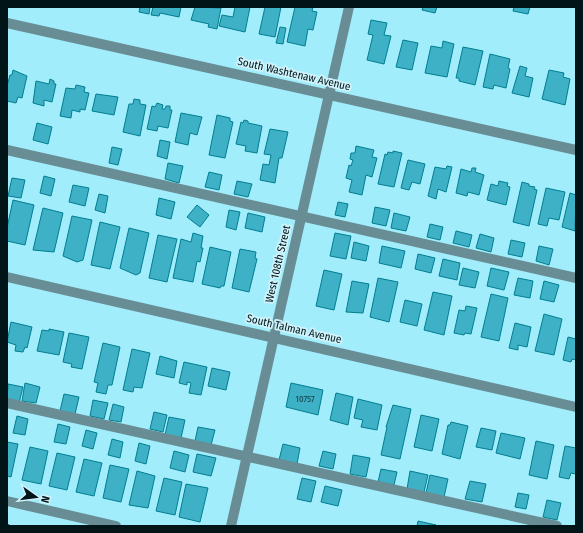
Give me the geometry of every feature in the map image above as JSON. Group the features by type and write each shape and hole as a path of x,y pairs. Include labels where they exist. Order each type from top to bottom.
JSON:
{"street":[{"name":"West 108th Street","path":"231,526 349,7"},
{"name":"South Washtenaw Avenue","path":"7,23 576,150"},
{"path":"7,150 576,278"},
{"name":"South Talman Avenue","path":"7,277 576,406"},
{"path":"7,403 557,526"},
{"path":"7,501 116,526"}],"building":[{"path":"135,7 150,7 149,14 139,12 140,8"},
{"path":"153,7 181,7 179,17 160,13 159,16 151,15"},
{"path":"195,7 221,8 217,29 208,27 209,24 191,20"},
{"path":"235,7 250,7 245,32 219,26 222,15 233,17"},
{"path":"265,7 281,7 275,37 259,34"},
{"path":"295,7 313,7 312,11 317,12 313,30 308,29 305,46 287,42"},
{"path":"423,7 437,7 435,13 422,10"},
{"path":"514,7 530,7 528,14 513,11"},
{"path":"371,20 387,23 384,35 391,36 384,64 367,60 373,35 368,34"},
{"path":"280,27 286,28 283,44 276,43"},
{"path":"403,40 418,43 412,70 396,67"},
{"path":"443,41 454,44 447,77 425,73 431,46 442,48"},
{"path":"463,47 483,51 475,85 459,81 459,78 456,78"},
{"path":"490,54 510,59 508,68 510,69 506,88 494,85 493,89 483,87"},
{"path":"520,66 527,68 525,76 533,78 529,97 512,93"},
{"path":"13,70 27,76 22,98 18,97 16,103 7,101 7,86"},
{"path":"549,70 564,73 563,77 570,79 565,105 542,99"},
{"path":"50,79 54,81 54,84 56,84 52,102 44,100 44,106 33,103 36,81 49,84"},
{"path":"76,85 85,87 84,92 89,93 85,110 80,109 80,112 72,110 71,118 60,116 66,88 75,89"},
{"path":"96,94 118,97 114,115 92,111"},
{"path":"134,99 140,100 140,104 146,105 140,136 123,132 129,104 133,104"},
{"path":"157,103 163,105 162,109 165,109 166,106 170,106 170,110 172,110 168,128 158,126 157,131 147,129 152,106 155,107"},
{"path":"181,113 202,117 197,135 190,133 188,145 175,142"},
{"path":"217,115 230,118 230,121 233,122 225,158 209,155"},
{"path":"244,120 248,121 248,123 262,126 257,153 245,151 246,146 236,144 241,122 243,123"},
{"path":"37,123 52,127 48,144 33,140"},
{"path":"270,129 288,132 282,158 279,158 275,183 260,180 263,164 269,165 271,155 264,154"},
{"path":"160,140 170,142 167,159 157,156"},
{"path":"356,146 374,150 372,157 377,158 372,177 366,175 362,195 349,192 352,180 346,178 349,165 351,166 353,160 350,159 351,153 355,153"},
{"path":"112,147 122,149 118,165 109,163"},
{"path":"393,151 402,153 394,187 378,184 385,154 387,155 388,152 393,153"},
{"path":"408,160 425,164 420,184 412,182 409,190 401,188"},
{"path":"168,163 183,166 179,183 165,179"},
{"path":"447,166 452,167 446,192 438,189 436,199 428,196 435,167 446,169"},
{"path":"472,168 476,168 475,172 484,175 479,195 468,192 467,196 456,193 461,169 471,172"},
{"path":"209,172 222,175 219,190 205,187"},
{"path":"44,176 55,179 51,196 40,193"},
{"path":"12,178 25,180 21,198 8,196"},
{"path":"237,181 252,184 248,197 234,194"},
{"path":"499,181 508,183 507,186 510,187 506,205 487,200 491,184 498,186"},
{"path":"522,182 529,184 529,186 535,187 534,189 537,190 529,226 513,222"},
{"path":"73,185 89,188 85,206 69,202"},
{"path":"546,188 565,192 559,220 549,218 547,226 538,224"},
{"path":"570,193 576,195 575,231 562,227"},
{"path":"99,194 108,196 105,213 95,210"},
{"path":"159,198 175,202 171,219 156,215"},
{"path":"13,200 34,205 25,245 7,241 7,228"},
{"path":"338,202 348,204 345,217 335,215"},
{"path":"197,205 209,215 200,227 187,217"},
{"path":"375,207 390,210 386,226 372,223"},
{"path":"43,208 63,213 54,252 33,250"},
{"path":"229,210 240,212 236,230 226,227"},
{"path":"248,213 265,217 262,232 245,228"},
{"path":"394,213 410,217 406,231 391,228"},
{"path":"72,216 92,220 83,260 77,262 63,256"},
{"path":"100,222 120,227 110,269 91,265"},
{"path":"430,224 443,227 440,240 427,237"},
{"path":"129,228 149,233 140,273 136,275 120,268"},
{"path":"456,231 472,235 469,247 453,243"},
{"path":"193,233 203,236 201,248 203,248 200,262 197,261 193,282 173,278 181,239 191,242"},
{"path":"335,233 351,236 346,259 330,256"},
{"path":"480,234 494,238 491,252 476,248"},
{"path":"158,235 177,239 167,282 149,278"},
{"path":"511,240 525,243 522,257 508,254"},
{"path":"354,242 369,246 366,261 351,258"},
{"path":"382,246 405,251 401,268 379,263"},
{"path":"539,246 553,249 549,265 536,261"},
{"path":"210,247 231,252 224,286 221,286 220,288 202,284"},
{"path":"240,249 256,252 255,258 257,259 249,292 232,288"},
{"path":"418,254 435,258 431,273 415,269"},
{"path":"443,259 460,263 457,280 439,276"},
{"path":"463,268 479,272 475,288 459,285"},
{"path":"491,268 509,272 504,290 487,286"},
{"path":"324,270 342,274 334,310 316,306"},
{"path":"378,278 398,282 389,322 370,317"},
{"path":"518,278 533,281 530,298 514,295"},
{"path":"352,281 369,284 363,313 346,312"},
{"path":"544,281 559,285 554,302 540,299"},
{"path":"433,292 452,296 444,335 424,330"},
{"path":"491,294 508,298 499,341 481,337"},
{"path":"405,300 422,304 417,326 400,322"},
{"path":"466,306 477,308 471,334 465,333 464,335 454,333 459,310 465,311"},
{"path":"544,314 562,319 554,355 535,351"},
{"path":"11,322 32,327 27,348 25,347 23,352 15,351 16,345 7,342"},
{"path":"515,323 531,327 527,347 518,345 518,350 509,348"},
{"path":"49,329 64,332 59,355 37,351 42,330 49,331"},
{"path":"69,333 89,337 82,369 71,367 72,364 63,362"},
{"path":"568,337 576,339 576,360 572,359 571,362 563,360"},
{"path":"103,343 120,347 112,385 108,385 106,394 96,392 98,383 94,382"},
{"path":"132,349 150,353 142,388 134,387 133,392 123,390"},
{"path":"160,356 177,361 174,378 156,374"},
{"path":"184,362 207,367 201,395 189,393 191,383 187,382 187,385 179,383"},
{"path":"212,368 230,372 226,390 208,386"},
{"path":"25,383 40,387 36,403 22,401"},
{"path":"291,383 323,390 318,415 286,407"},
{"path":"8,384 23,387 19,403 7,400"},
{"path":"336,393 353,397 348,425 330,420"},
{"path":"64,394 79,397 75,414 60,411"},
{"path":"358,399 382,405 377,430 361,427 363,420 354,418"},
{"path":"93,400 108,403 104,419 90,416"},
{"path":"113,404 124,407 121,422 109,420"},
{"path":"393,405 411,409 400,459 381,455 386,427"},
{"path":"154,412 167,415 163,432 150,429"},
{"path":"421,415 439,419 432,451 414,447"},
{"path":"17,416 28,419 25,435 13,433"},
{"path":"169,417 185,420 181,438 165,435"},
{"path":"451,422 468,426 460,459 442,454 448,425 450,425"},
{"path":"58,424 70,427 66,444 54,442"},
{"path":"198,427 215,430 211,445 195,441"},
{"path":"481,428 496,431 492,450 476,447"},
{"path":"86,430 97,433 93,449 82,446"},
{"path":"501,433 525,438 520,459 496,453"},
{"path":"112,439 123,442 120,458 108,455"},
{"path":"536,441 554,445 547,479 529,475"},
{"path":"7,442 18,444 11,477 7,476"},
{"path":"139,443 150,446 146,464 135,461"},
{"path":"283,444 300,448 297,464 279,460"},
{"path":"565,446 576,448 576,474 571,473 569,479 559,477"},
{"path":"30,447 48,451 41,484 22,480"},
{"path":"174,451 189,455 185,472 170,468"},
{"path":"323,451 336,454 333,469 319,466"},
{"path":"57,453 75,457 67,490 49,486"},
{"path":"197,454 216,458 211,476 193,472"},
{"path":"353,455 370,458 366,477 350,474"},
{"path":"84,459 102,463 94,496 76,492"},
{"path":"110,465 129,469 121,502 103,498"},
{"path":"381,469 397,472 394,485 378,482"},
{"path":"137,471 155,476 148,508 129,505"},
{"path":"410,471 428,475 424,492 407,489"},
{"path":"430,475 448,479 444,497 426,493"},
{"path":"164,478 182,482 175,515 156,511"},
{"path":"302,478 316,481 311,502 297,499"},
{"path":"470,481 486,484 482,502 465,499"},
{"path":"186,484 208,488 200,522 179,517"},
{"path":"325,486 342,490 338,506 321,502"},
{"path":"518,493 529,495 526,509 515,507"},
{"path":"547,500 561,503 557,520 543,517"},
{"path":"418,521 436,525 417,526"}]}
